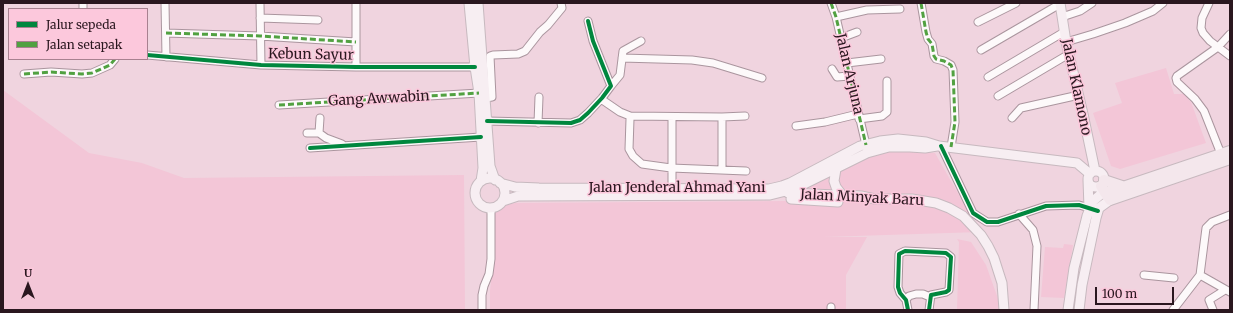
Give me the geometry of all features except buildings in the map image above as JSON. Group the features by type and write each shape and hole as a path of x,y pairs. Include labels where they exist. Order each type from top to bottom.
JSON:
{"highway":[{"path":"1105,190 1227,155"},
{"path":"1105,190 1227,155"}],"main road":[{"path":"469,3 475,67 482,95 487,121 490,166 504,190 503,201 497,206 491,208 481,205 475,197 476,188 481,181 483,168 481,137 482,95 478,3"},
{"name":"Jalan Klamono","path":"1060,4 1065,37 1079,95 1091,175 1094,210"},
{"name":"Jalan Jenderal Ahmad Yani","path":"498,181 515,187 539,188 671,188 692,192 771,192 848,152 880,141 898,139 1077,163 1091,175"},
{"name":"Jalan Jenderal Ahmad Yani","path":"783,193 867,153 889,147 925,148 943,146"},
{"path":"836,169 834,180 836,187 842,195"},
{"path":"1102,173 1105,190 1091,186 1091,175 1102,173"},
{"path":"481,181 488,179 498,181"},
{"name":"Jalan Jenderal Ahmad Yani","path":"503,201 518,196 671,188"},
{"path":"1079,310 1096,198 1105,190"},
{"path":"771,192 781,198 807,201 862,202 875,199"},
{"name":"Jalan Minyak Baru","path":"771,192 861,196 875,199 912,199 949,208 963,216 981,235 994,258 1002,283 1004,310"},
{"path":"1068,310 1077,253 1094,210"}],"street":[{"path":"165,3 166,57"},
{"path":"260,3 261,65"},
{"path":"356,3 356,67"},
{"path":"482,95 492,97 490,56 493,54 518,54 525,51 562,8 561,3"},
{"name":"Jalan Arjuna","path":"831,3 836,17 866,145"},
{"path":"921,3 926,32 928,39 932,44 935,58 951,65 953,70 955,122 943,146 973,213 987,222 998,222 1046,206 1079,205 1094,210"},
{"path":"978,22 1016,3"},
{"path":"1062,18 1092,3"},
{"path":"988,77 1065,37 1125,23 1153,11 1162,3"},
{"path":"1209,3 1202,18 1201,28 1206,37 1230,56"},
{"path":"981,50 1060,4"},
{"path":"836,17 867,10 900,9"},
{"path":"260,18 318,20"},
{"path":"588,21 592,41 611,86"},
{"path":"841,38 857,32"},
{"path":"166,33 260,36 356,42"},
{"path":"1227,155 1204,111 1195,99 1176,80 1177,76 1218,47 1230,34"},
{"path":"487,121 538,123 576,122 584,117 602,98 620,75 624,50 641,41"},
{"path":"998,96 1069,54"},
{"name":"Kebun Sayur","path":"148,55 261,65 475,67"},
{"path":"622,58 692,60 713,63 762,78"},
{"path":"847,63 881,59"},
{"path":"24,74 51,72 82,74 92,73 110,65 114,60"},
{"path":"832,69 837,77 850,76"},
{"path":"796,126 825,122 860,122 882,116 887,112 887,81"},
{"name":"Gang Awwabin","path":"279,105 482,95"},
{"path":"1012,118 1021,108 1079,95"},
{"path":"538,123 539,97"},
{"path":"602,98 620,112 630,116 745,116"},
{"path":"319,133 320,118"},
{"path":"630,119 629,149 636,160 646,165 671,170 746,171"},
{"path":"671,188 672,119"},
{"path":"722,120 722,170"},
{"path":"307,133 319,133 326,138 344,145"},
{"path":"310,148 481,137"},
{"path":"482,310 482,295 489,274 491,208"},
{"path":"1019,214 1033,230 1038,246 1034,310"},
{"path":"1173,310 1200,275 1206,228 1212,222 1230,215"},
{"path":"908,310 906,300 900,293 898,287 898,257 902,251 946,253 950,256 949,290 934,294 930,297"},
{"path":"1144,275 1174,278"},
{"path":"1200,275 1228,291"},
{"path":"1213,310 1209,300 1228,291"},
{"path":"906,300 909,296 916,294 922,294 930,297"},
{"path":"929,310 930,297"}],"shaded area":[{"path":"1166,68 1174,94 1185,94 1191,102 1206,143 1120,169 1111,166 1093,113 1122,103 1115,83"},
{"path":"3,90 89,153 142,163 184,178 464,175 465,310 3,310"},
{"path":"889,151 935,153 980,232 823,237 867,237 846,275 846,310 490,310 490,290 494,256 493,214 501,206 515,203 788,201 834,172 867,158"},
{"path":"957,239 971,242 986,265 1002,310 957,310 959,242"},
{"path":"1064,244 1073,245 1064,298 1041,297 1045,247 1063,248"}],"marked path":[{"path":"831,3 836,17 866,145"},
{"path":"921,3 926,32 928,39 932,44 934,56 936,59 951,65 953,70 955,122 951,147"},
{"path":"166,33 260,36 356,42"},
{"path":"24,74 51,72 82,74 92,73 110,65 114,60"},
{"path":"279,105 479,93"}],"cycle path":[{"path":"487,121 571,123 580,120 588,113 611,86 593,41 588,21"},
{"path":"148,55 261,65 475,67"},
{"path":"310,148 481,137"},
{"path":"941,146 973,213 987,222 998,222 1046,206 1079,205 1098,211"},
{"path":"908,310 906,300 900,293 898,287 899,254 905,251 946,253 951,257 949,290 931,295 929,310"}]}
